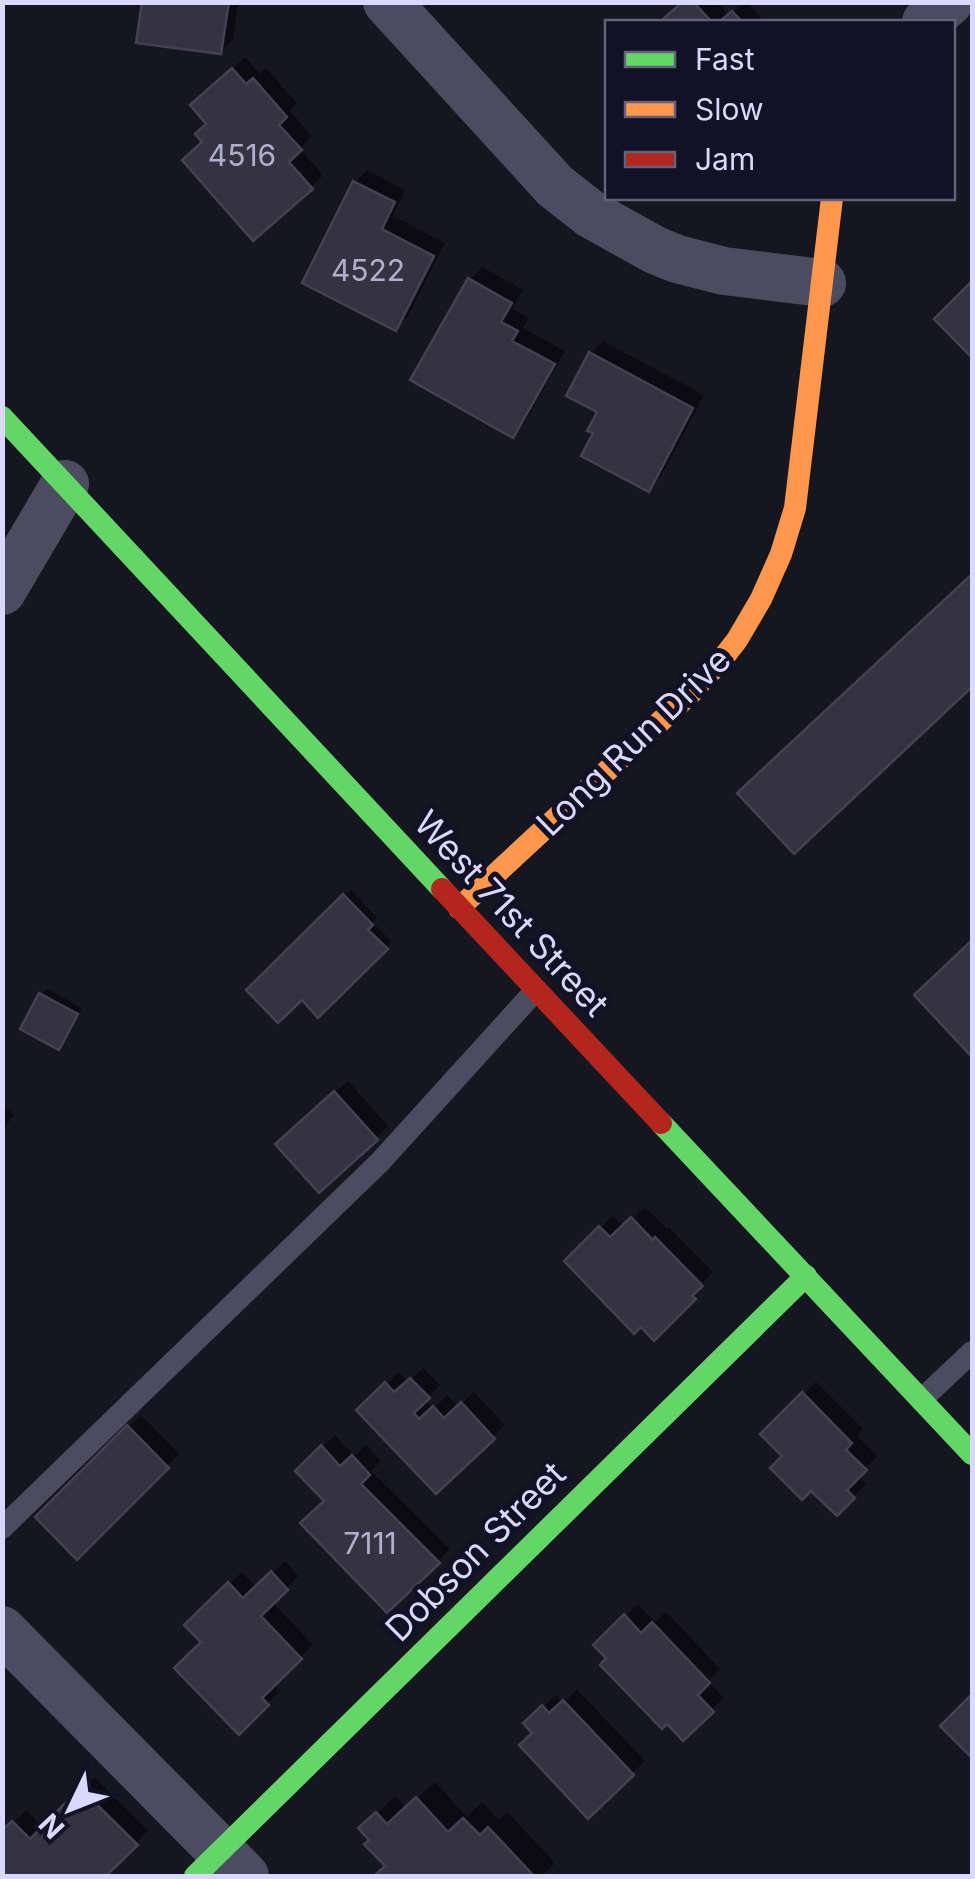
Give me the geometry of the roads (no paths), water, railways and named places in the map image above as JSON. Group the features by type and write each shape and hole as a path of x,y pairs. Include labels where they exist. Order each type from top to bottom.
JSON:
{"street":[{"path":"387,2 554,186 592,216 678,259 724,271 822,283"},
{"path":"928,20 949,2"},
{"name":"Long Run Drive","path":"459,908 690,694 736,640 761,599 795,508 832,200"},
{"name":"West 71st Street","path":"2,418 972,1454"},
{"path":"2,591 66,484"},
{"name":"Dobson Street","path":"220,1868 578,1498 806,1276"},
{"path":"2,1630 220,1868"}],"lane":[{"path":"2,1528 380,1162 536,990"},
{"path":"922,1400 972,1352"}]}
